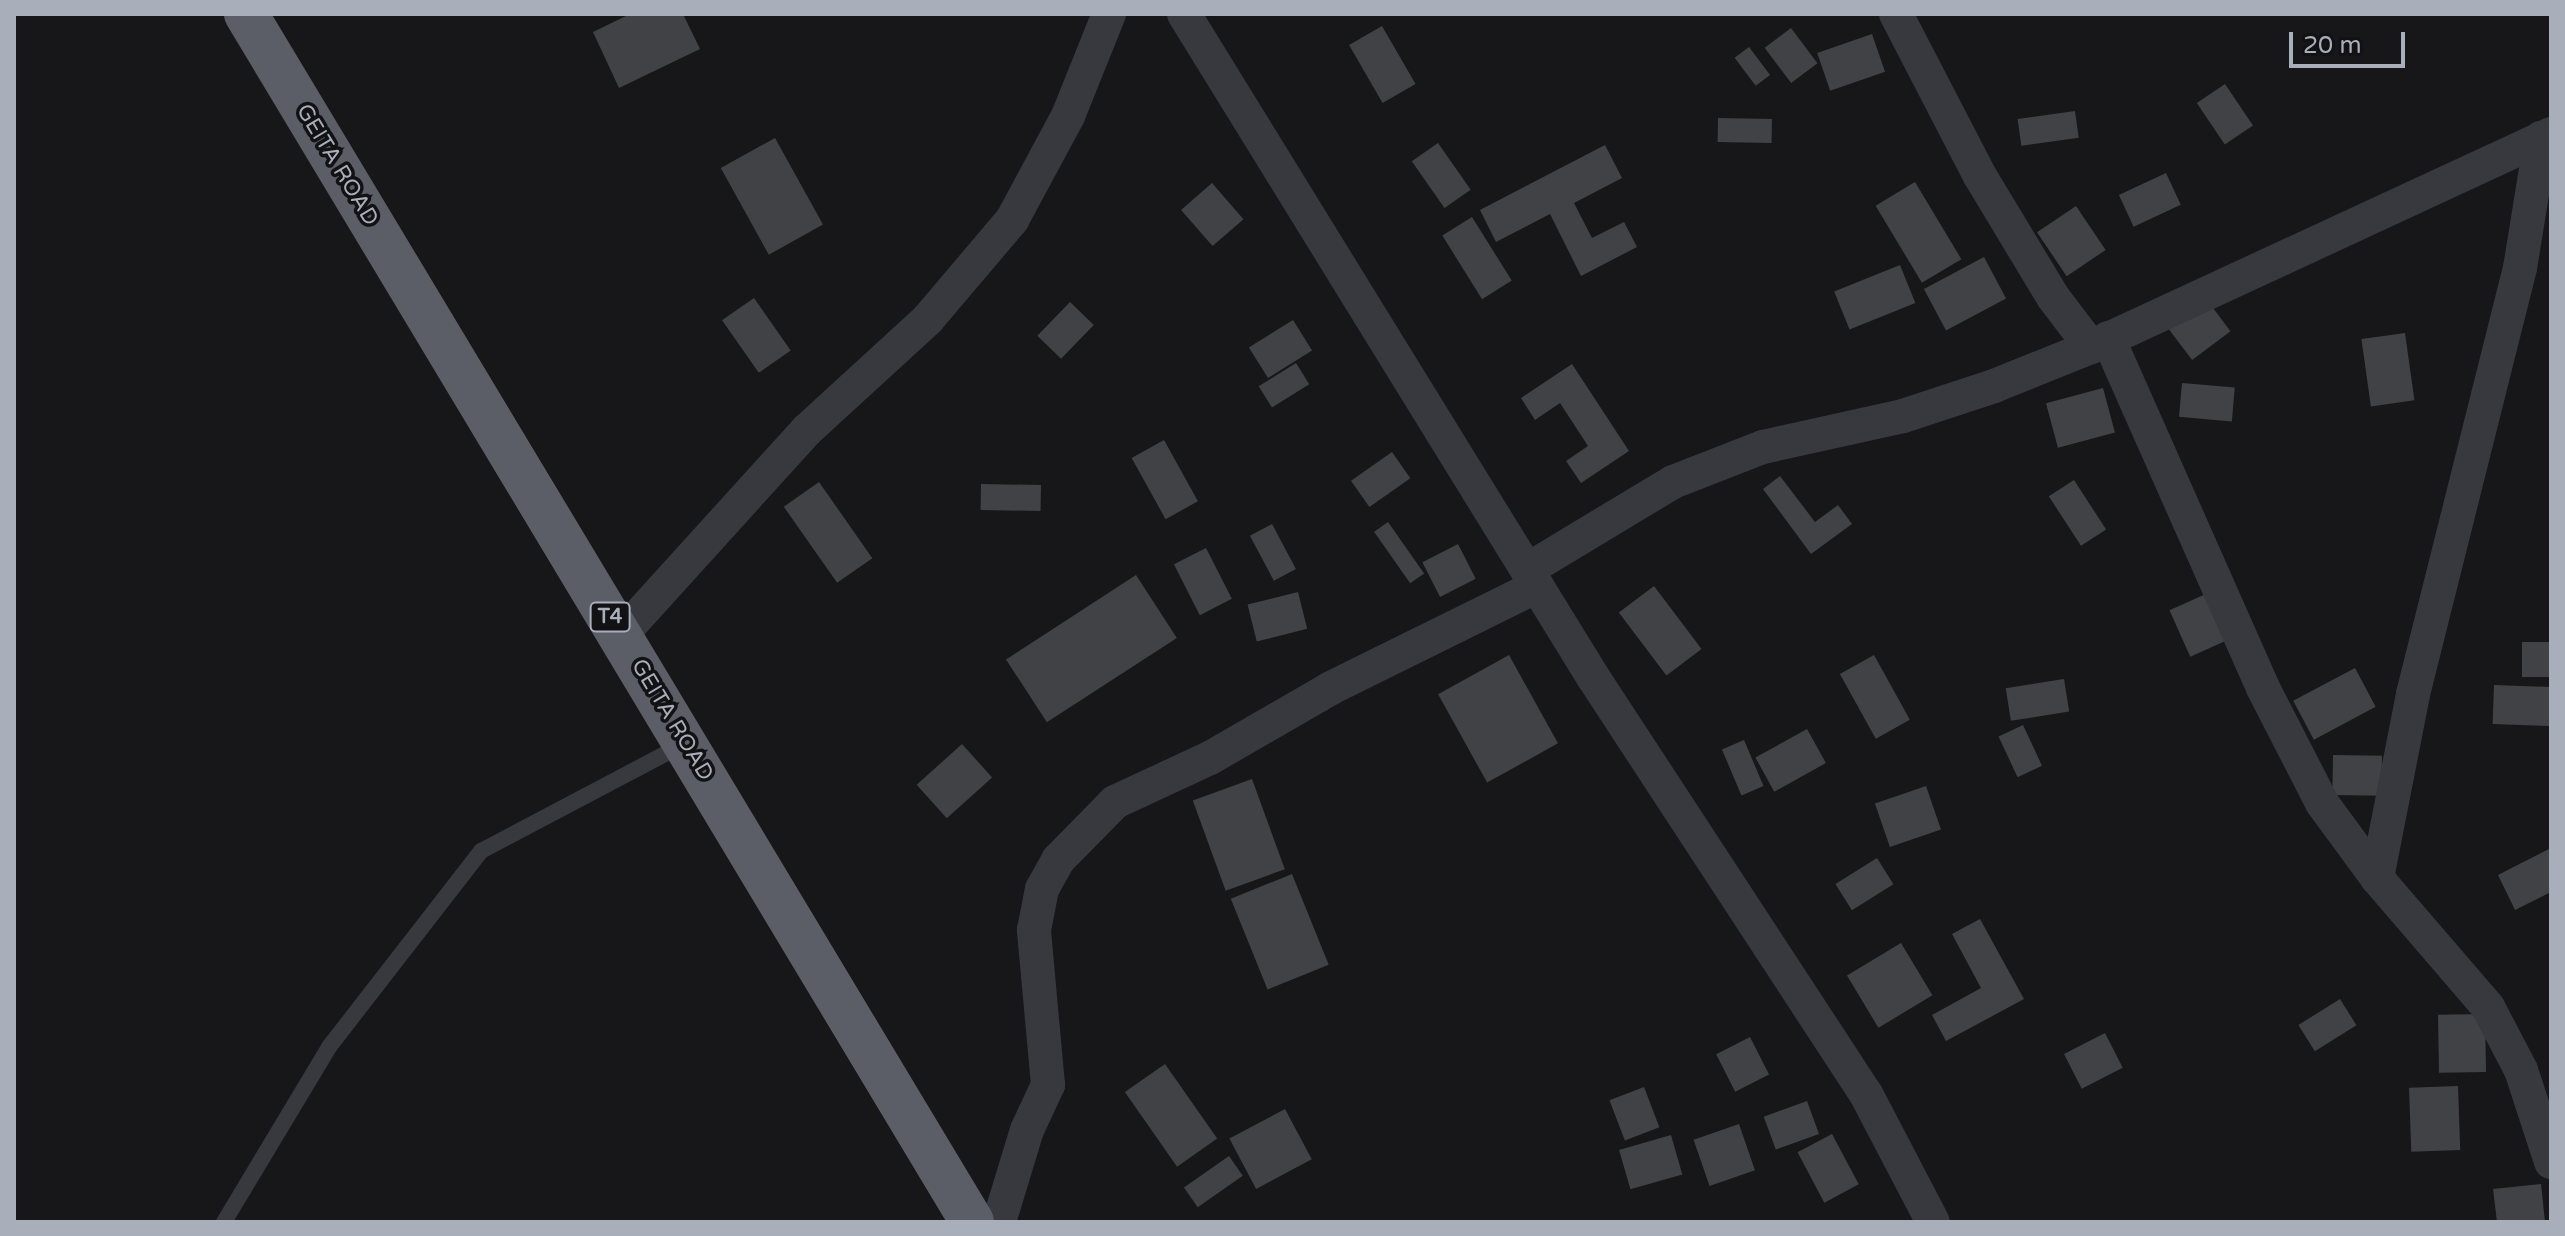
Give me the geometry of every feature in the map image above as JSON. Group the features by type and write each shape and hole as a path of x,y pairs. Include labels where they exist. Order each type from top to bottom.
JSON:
{"highway":[{"name":"GEITA ROAD","path":"246,14 972,1222"}],"street":[{"path":"621,635 807,430 928,319 1012,220 1068,116 1109,14"},
{"path":"1184,14 1532,578 1866,1094 1933,1222"},
{"path":"1896,14 1980,176 2053,297 2100,342 2263,688 2322,803 2377,878 2488,1007 2521,1070 2551,1162"},
{"path":"999,1222 1027,1130 1048,1085 1034,930 1042,889 1058,860 1115,802 1210,758 1532,578 1673,482 1763,447 1903,416 2100,342 2546,136"},
{"path":"2377,878 2413,694 2520,268 2546,136"}],"lane":[{"path":"224,1222 329,1047 481,851 685,744"}],"building":[{"path":"630,14 683,14 700,49 619,88 593,32"},
{"path":"1382,26 1416,84 1383,103 1349,45"},
{"path":"1791,28 1817,63 1791,83 1765,48"},
{"path":"1872,34 1885,72 1830,91 1817,53"},
{"path":"1749,47 1770,75 1756,86 1735,58"},
{"path":"2225,84 2253,125 2225,144 2197,103"},
{"path":"2075,111 2079,138 2021,146 2018,119"},
{"path":"1718,118 1772,119 1772,143 1718,142"},
{"path":"775,138 823,225 769,255 721,168"},
{"path":"1438,143 1471,190 1444,208 1412,161"},
{"path":"1605,145 1622,178 1574,203 1592,238 1624,222 1637,247 1581,276 1550,214 1496,242 1480,210"},
{"path":"2166,173 2181,205 2134,227 2119,195"},
{"path":"1915,182 1961,259 1922,283 1876,206"},
{"path":"1212,183 1243,219 1213,246 1181,210"},
{"path":"2076,206 2106,250 2067,276 2037,232"},
{"path":"1472,217 1512,281 1482,299 1442,236"},
{"path":"1984,257 2006,298 1946,330 1924,289"},
{"path":"1900,265 1915,303 1850,330 1834,292"},
{"path":"754,298 791,350 759,373 722,320"},
{"path":"2207,300 2230,331 2192,360 2169,329"},
{"path":"1070,302 1094,325 1061,359 1037,336"},
{"path":"1293,320 1312,351 1268,378 1249,348"},
{"path":"2405,333 2414,400 2371,406 2361,339"},
{"path":"1296,363 1309,384 1272,408 1259,386"},
{"path":"1572,364 1629,451 1581,483 1566,461 1588,446 1560,403 1535,420 1521,398"},
{"path":"2182,383 2235,388 2232,421 2179,417"},
{"path":"2103,388 2115,432 2058,448 2046,403"},
{"path":"1164,440 1198,501 1166,519 1132,458"},
{"path":"1392,452 1410,478 1369,507 1351,481"},
{"path":"1780,476 1815,522 1838,505 1852,524 1811,554 1763,489"},
{"path":"2074,480 2106,529 2081,546 2049,496"},
{"path":"819,482 872,558 837,583 784,507"},
{"path":"981,484 1041,485 1041,511 981,510"},
{"path":"1388,522 1424,574 1410,583 1374,532"},
{"path":"1272,524 1296,569 1274,581 1250,536"},
{"path":"1458,544 1476,579 1440,597 1422,562"},
{"path":"1206,548 1232,599 1200,615 1174,564"},
{"path":"1136,575 1177,638 1047,722 1006,659"},
{"path":"1654,586 1702,649 1666,676 1619,612"},
{"path":"2217,589 2238,636 2190,657 2169,610"},
{"path":"1298,592 1307,629 1257,641 1248,605"},
{"path":"2522,642 2551,642 2551,677 2522,677"},
{"path":"1509,655 1558,743 1487,783 1438,694"},
{"path":"1874,655 1910,720 1876,739 1840,674"},
{"path":"2355,668 2376,707 2314,740 2293,701"},
{"path":"2064,679 2069,712 2011,721 2006,688"},
{"path":"2494,685 2551,687 2550,726 2493,724"},
{"path":"2023,725 2042,766 2018,777 1999,736"},
{"path":"1807,729 1826,763 1774,792 1755,758"},
{"path":"1744,740 1764,786 1741,795 1722,749"},
{"path":"962,744 992,777 947,818 917,785"},
{"path":"2333,755 2382,756 2381,796 2332,795"},
{"path":"1252,779 1285,869 1226,891 1193,801"},
{"path":"1926,786 1941,829 1890,847 1875,804"},
{"path":"2551,848 2551,892 2515,910 2498,875"},
{"path":"1877,858 1893,884 1852,910 1835,884"},
{"path":"1292,874 1329,965 1268,990 1231,899"},
{"path":"1980,919 2024,999 1946,1041 1932,1015 1981,988 1952,934"},
{"path":"1901,943 1932,995 1878,1028 1847,975"},
{"path":"2340,999 2356,1025 2315,1051 2298,1025"},
{"path":"2485,1014 2486,1072 2439,1073 2438,1015"},
{"path":"2105,1033 2123,1068 2082,1089 2064,1054"},
{"path":"1750,1037 1769,1074 1735,1092 1716,1054"},
{"path":"1165,1064 1217,1139 1177,1167 1125,1092"},
{"path":"2458,1086 2460,1150 2411,1152 2409,1088"},
{"path":"1644,1087 1659,1127 1625,1140 1609,1100"},
{"path":"1807,1101 1819,1134 1776,1150 1764,1117"},
{"path":"1285,1109 1312,1159 1256,1189 1229,1139"},
{"path":"1739,1124 1755,1170 1710,1186 1694,1140"},
{"path":"1832,1134 1859,1184 1824,1203 1798,1152"},
{"path":"1671,1135 1682,1174 1630,1189 1619,1150"},
{"path":"1229,1156 1243,1176 1198,1207 1184,1188"},
{"path":"2541,1184 2545,1222 2497,1222 2493,1189"}]}
